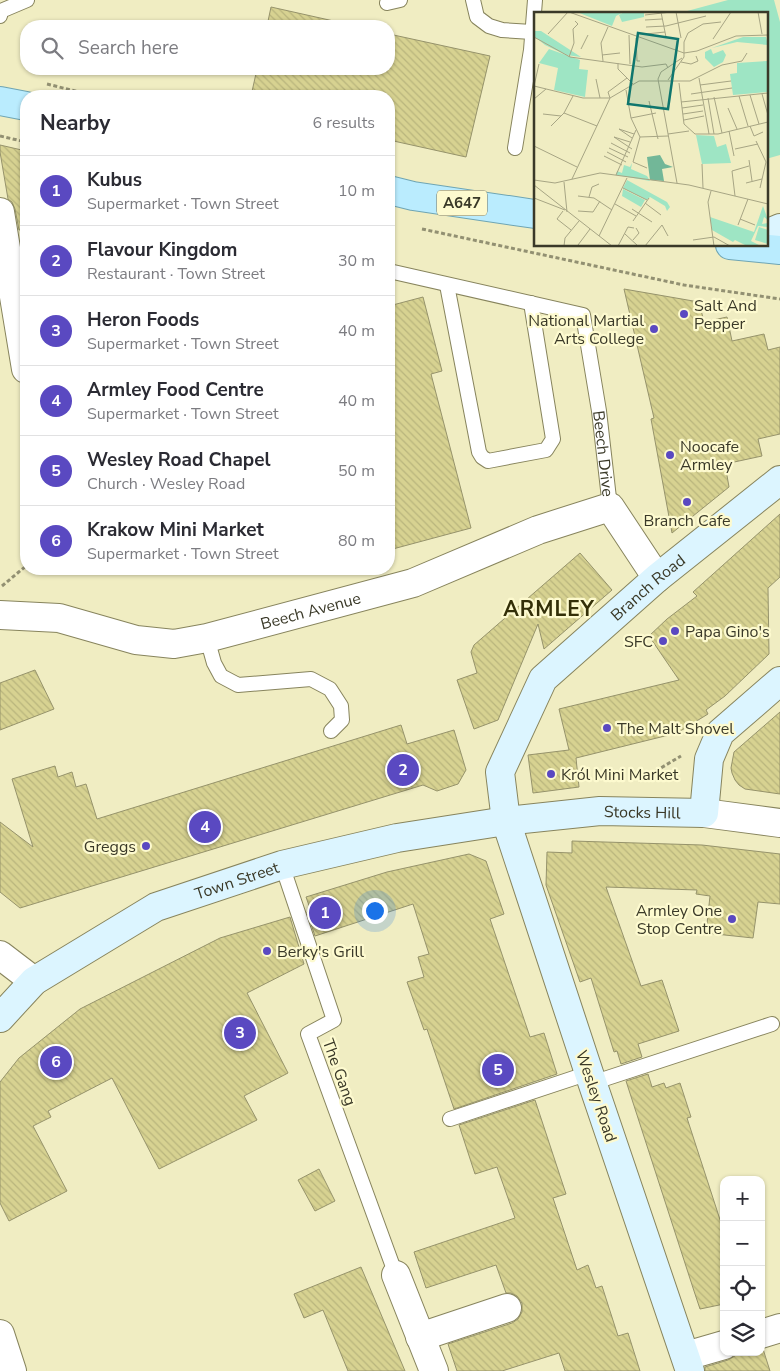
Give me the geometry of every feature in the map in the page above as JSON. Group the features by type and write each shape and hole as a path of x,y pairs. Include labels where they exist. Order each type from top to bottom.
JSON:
{"main road":[{"path":"0,101 20,105"},
{"name":"A647","path":"395,192 413,196 534,214"},
{"path":"745,246 780,250"}],"street":[{"path":"0,212 20,297"},
{"path":"768,233 780,228"},
{"name":"Branch Road","path":"506,821 500,772 543,679 657,578 780,480"},
{"name":"Beech Drive","path":"610,508 657,578"},
{"name":"Beech Avenue","path":"0,615 60,618 136,640 174,644 208,638 413,582 538,530 610,508"},
{"path":"704,813 709,759 720,733 780,681"},
{"name":"Stocks Hill","path":"506,821 600,811 704,813 780,823"},
{"name":"Town Street","path":"0,1018 34,981 156,907 282,865 396,838 506,821"},
{"name":"Wesley Road","path":"506,821 590,1078 688,1364"},
{"path":"0,955 34,981"},
{"path":"396,1275 434,1371"},
{"path":"420,1337 507,1308"},
{"path":"765,1333 780,1328"},
{"path":"0,1334 12,1371"},
{"path":"688,1364 720,1347"}],"lane":[{"path":"0,16 1,11 27,0"},
{"path":"472,0 477,17 489,26 502,30 532,32"},
{"path":"515,148 531,50 535,0"},
{"path":"395,272 531,303 553,439 546,450 488,461 482,457 479,452 447,285"},
{"name":"Beech Drive","path":"531,303 583,315 599,411 610,508"},
{"path":"208,638 214,663 221,676 238,685 311,679 330,689 341,706 342,720 331,731"},
{"name":"The Gang","path":"282,865 334,1020 308,1034 396,1275"},
{"path":"450,1119 772,1024"}],"path":[{"path":"0,136 20,141"},
{"path":"418,228 684,285 780,299"},
{"path":"0,588 20,571"},
{"path":"636,783 720,733"}],"green space":[{"path":"728,0 774,0 780,22 780,155 768,158 768,12 683,12"}],"building":[{"path":"271,7 329,20 268,20"},
{"path":"395,35 490,56 466,157 395,141 395,90 252,90 256,75 395,75"},
{"path":"0,145 20,150 20,230 15,209 12,202 8,199"},
{"path":"624,289 699,302 704,322 727,317 732,341 764,334 768,350 780,347 780,434 758,439 762,456 725,464 729,487 672,533 651,419 654,418"},
{"path":"423,297 442,371 431,374 471,528 395,548 395,304"},
{"path":"780,514 780,577 768,588 769,654 725,696 706,710 708,714 677,733 576,758 579,787 533,793 528,755 569,750 559,709 679,680 649,636 667,619 697,596 693,592"},
{"path":"580,553 612,590 544,649 538,624 498,720 474,729 457,680 477,673 471,652 474,645"},
{"path":"35,670 54,709 0,730 0,683"},
{"path":"780,712 780,794 745,789 739,785 732,773 734,752"},
{"path":"401,725 407,744 454,730 466,770 458,784 437,791 423,785 20,908 0,892 0,822 33,847 12,779 55,766 58,777 72,772 76,787 86,784 97,819"},
{"name":"Armley One Stop Centre","path":"572,841 702,845 780,854 780,904 758,902 753,938 706,933 710,896 696,894 697,890 606,887 641,986 662,980 679,1031 638,1044 642,1057 621,1064 617,1051 614,1052 591,978 580,982 546,885 547,852 572,853"},
{"path":"469,854 486,861 504,914 490,919 530,1037 544,1033 557,1074 454,1109 427,1029 424,1030 407,982 424,977 418,957 429,954 413,904 315,936 307,912 311,911 306,897 387,872"},
{"path":"290,917 304,964 247,993 288,1073 244,1096 257,1120 159,1169 112,1078 48,1111 51,1117 33,1126 67,1191 9,1221 0,1203 0,1082 19,1058 80,1009 220,938"},
{"path":"648,1074 652,1087 664,1083 666,1088 680,1083 691,1117 687,1118 720,1220 720,1305 700,1309 626,1081"},
{"path":"535,1100 566,1194 553,1198 577,1270 588,1265 596,1288 602,1286 618,1336 628,1333 640,1371 565,1371 559,1353 502,1371 457,1371 448,1344 512,1323 518,1319 522,1312 522,1303 517,1296 506,1293 496,1265 426,1288 414,1252 515,1218 497,1167 475,1174 459,1125"},
{"path":"319,1169 335,1201 315,1211 298,1180"},
{"path":"361,1267 405,1371 348,1371 323,1310 304,1318 294,1294"},
{"path":"765,1355 770,1371 705,1371 705,1367 735,1356"}],"place":[{"name":"Salt And Pepper","path":"684,314"},
{"name":"National Martial Arts College","path":"654,329"},
{"name":"Noocafe Armley","path":"670,455"},
{"name":"Branch Cafe","path":"687,502"},
{"name":"Papa Gino's","path":"675,631"},
{"name":"SFC","path":"663,641"},
{"name":"The Malt Shovel","path":"607,728"},
{"name":"Flavour Kingdom","path":"403,770"},
{"name":"Król Mini Market","path":"551,774"},
{"name":"Armley Food Centre","path":"205,827"},
{"name":"Greggs","path":"146,846"},
{"name":"Kubus","path":"325,913"},
{"name":"Armley One Stop Centre","path":"732,919"},
{"name":"Berky's Grill","path":"267,951"},
{"name":"Heron Foods","path":"240,1033"},
{"name":"Krakow Mini Market","path":"56,1062"},
{"name":"Wesley Road Chapel","path":"498,1070"}],"district":[{"name":"ARMLEY","path":"549,609"}]}
